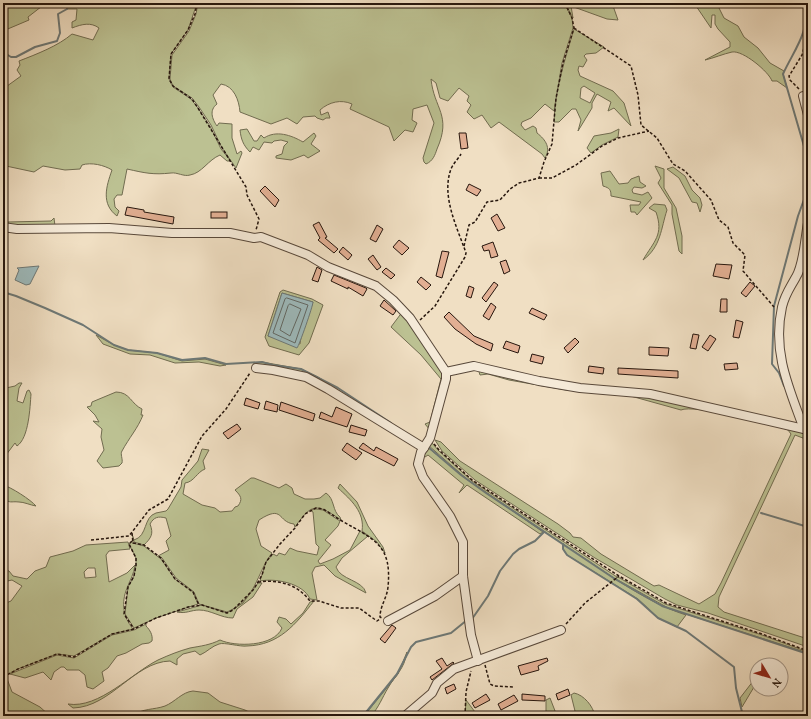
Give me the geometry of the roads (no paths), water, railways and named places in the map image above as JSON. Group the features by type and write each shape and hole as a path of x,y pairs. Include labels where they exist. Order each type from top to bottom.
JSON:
{"street":[{"path":"803,96 808,115"},
{"path":"806,430 782,371 780,353 781,314 788,289 796,277 808,223"},
{"path":"3,227 16,229 109,228 172,232 230,233 254,238 262,237 308,255 328,266 376,286 393,300 414,326 446,372 446,380 430,438 418,459 419,469 450,516 463,542 463,576 471,635 478,661"},
{"path":"446,372 474,366 539,381 580,388 650,394 806,430"},
{"path":"256,368 306,377 424,448"},
{"path":"385,619 435,596 463,576"},
{"path":"405,716 432,693 437,683 454,669 562,630"}],"water":[{"path":"39,266 30,284 26,285 15,280 19,270 17,268"},
{"path":"282,293 313,302 306,326 297,348 268,336"}],"waterway":[{"path":"3,52 11,57 16,57 35,47 57,41 60,33 58,14 67,9 68,3"},
{"path":"784,386 779,373 772,364 774,306 798,216 806,194 804,184 808,160 783,74 803,32 806,3"},
{"path":"3,292 16,296 83,325 114,345 128,350 157,353 182,360 205,358 226,364 262,362 301,369 338,388 391,423"},
{"path":"802,432 808,435"},
{"path":"427,446 461,475 486,493 615,579 662,606 808,654"},
{"path":"761,513 808,527"},
{"path":"472,619 488,596 500,571 513,554 519,549 535,541 544,532"},
{"path":"563,544 563,549 567,555 637,599 658,618 686,631 734,667 736,688 743,716"},
{"path":"363,716 397,674 411,647 416,642 451,633 467,620"}]}
